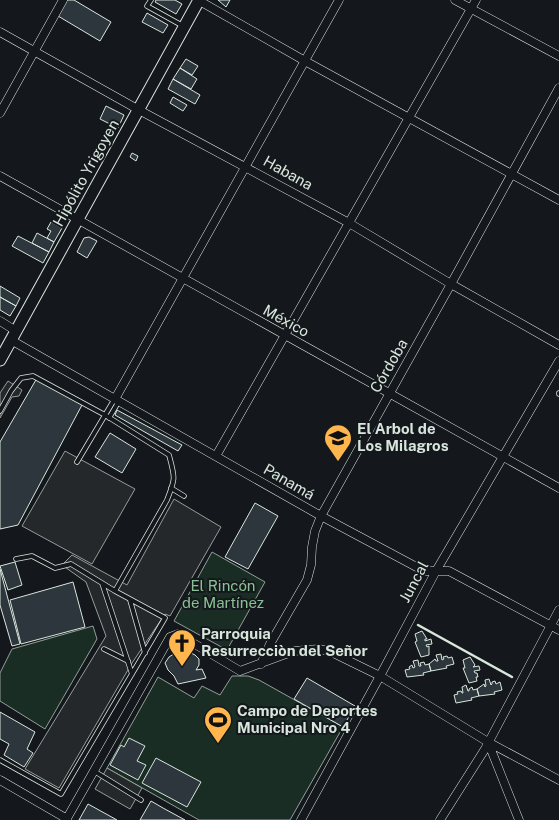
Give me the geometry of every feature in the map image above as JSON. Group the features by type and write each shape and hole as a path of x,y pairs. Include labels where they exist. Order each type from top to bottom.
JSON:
{"street":[{"path":"0,112 63,0"},
{"path":"199,0 305,61 559,200"},
{"name":"Hipólito Yrigoyen","path":"0,360 199,0"},
{"path":"117,400 182,279 339,0"},
{"path":"456,0 559,56"},
{"path":"216,456 476,0"},
{"name":"Habana","path":"0,32 138,110 246,166 349,223 559,345"},
{"name":"Córdoba","path":"262,664 270,644 306,580 311,565 315,531 321,516 452,284 559,88"},
{"name":"México","path":"0,176 559,488"},
{"name":"Panamá","path":"0,321 14,335 117,400 321,516 424,571 449,571 559,630"},
{"name":"Juncal","path":"303,819 436,571 559,361"},
{"path":"440,820 488,742 559,610"},
{"path":"0,780 67,819 170,637 178,634 240,671 294,651 319,648 329,651 380,676 488,742 559,780"},
{"path":"488,742 519,820"}],"lane":[{"path":"151,0 147,6 184,27"},
{"path":"0,411 21,378 33,376 105,415 169,455 175,477 167,500 115,591"},
{"path":"77,462 105,415 117,400"},
{"path":"109,418 117,400"},
{"path":"171,488 184,496"},
{"path":"0,760 61,794 165,618 130,600 70,564 56,568 32,556 16,559"},
{"path":"102,583 132,674"},
{"path":"130,600 145,653"},
{"path":"104,648 128,661"},
{"path":"94,771 141,800"}],"green space":[{"name":"El Rincón de Martínez","path":"212,552 265,582 227,650 174,621"},
{"path":"93,626 97,639 45,729 0,701 0,673 12,649"},
{"name":"Campo de Deportes Municipal Nro 4","path":"232,676 248,676 259,680 343,727 290,820 199,820 107,768 158,677 194,698 202,686 220,695"}],"shaded area":[{"path":"8,381 22,390 19,396 12,397 0,418 0,393"},
{"path":"65,451 135,489 92,564 22,526"},
{"path":"174,499 221,527 170,616 165,614 132,663 59,788 25,769 106,636 86,582 62,565 72,555 127,585"},
{"path":"107,768 142,788 130,809 95,789"}],"building":[{"path":"67,0 74,0 111,22 100,41 58,16"},
{"path":"156,0 175,0 182,4 176,14 155,2"},
{"path":"218,0 230,0 226,7"},
{"path":"147,13 168,25 163,33 142,22"},
{"path":"186,59 198,66 192,75 180,68"},
{"path":"180,68 197,79 191,89 173,79"},
{"path":"173,79 200,95 195,104 168,89"},
{"path":"173,97 187,105 183,111 170,103"},
{"path":"106,106 124,115 118,128 100,119"},
{"path":"132,153 138,156 136,161 130,157"},
{"path":"51,222 62,228 54,242 47,238 51,231 47,229"},
{"path":"37,233 54,242 49,252 32,243"},
{"path":"18,236 49,252 43,263 12,246"},
{"path":"89,237 97,241 87,258 77,252 84,238"},
{"path":"0,286 20,298 16,306 0,297"},
{"path":"0,297 16,306 10,316 0,310"},
{"path":"37,378 82,405 18,525 0,529 0,442"},
{"path":"117,410 182,445 178,451 115,415"},
{"path":"110,433 136,449 122,473 95,457"},
{"path":"255,503 278,516 248,569 225,557"},
{"path":"15,562 22,585 8,590 0,566"},
{"path":"0,569 20,644 12,646 0,605"},
{"path":"73,582 85,627 21,644 10,600"},
{"path":"422,631 427,639 425,641 431,639 432,644 426,645 427,647 429,646 429,655 421,657 415,642 417,641 415,634"},
{"name":"Parroquia Resurrecciòn del Señor","path":"180,650 185,650 199,659 199,665 196,670 202,669 206,678 178,684 165,663 169,657"},
{"path":"441,654 442,660 444,659 443,657 452,657 454,664 446,666 447,668 431,671 429,664 435,659 438,661 436,655"},
{"path":"470,657 475,665 473,667 479,666 480,670 474,671 477,673 477,681 469,683 463,668 465,668 463,660"},
{"path":"418,660 419,666 421,666 420,663 424,662 425,665 429,664 431,671 423,673 424,675 407,677 405,670 410,669 409,667 412,665 413,668 415,667 413,661"},
{"path":"307,678 355,706 343,727 294,699"},
{"path":"489,679 491,685 495,681 496,684 500,682 502,690 494,692 495,694 479,696 477,689 484,684 485,687 485,680"},
{"path":"466,685 468,691 472,687 473,690 477,689 479,696 471,698 472,700 456,703 454,695 461,691 463,693 462,687"},
{"path":"0,712 35,732 27,749 33,753 24,767 4,755 9,744 0,739"},
{"path":"129,738 145,746 137,761 146,765 138,780 110,765 121,745 124,747"},
{"path":"156,758 201,782 187,807 142,783"},
{"path":"151,801 163,808 185,820 140,820"},
{"path":"88,804 117,820 79,820"}],"wall":[{"path":"418,625 512,677"}],"place":[{"name":"El Arbol de Los Milagros","path":"338,462"},
{"name":"Parroquia Resurrecciòn del Señor","path":"182,667"},
{"name":"Campo de Deportes Municipal Nro 4","path":"218,744"}]}
